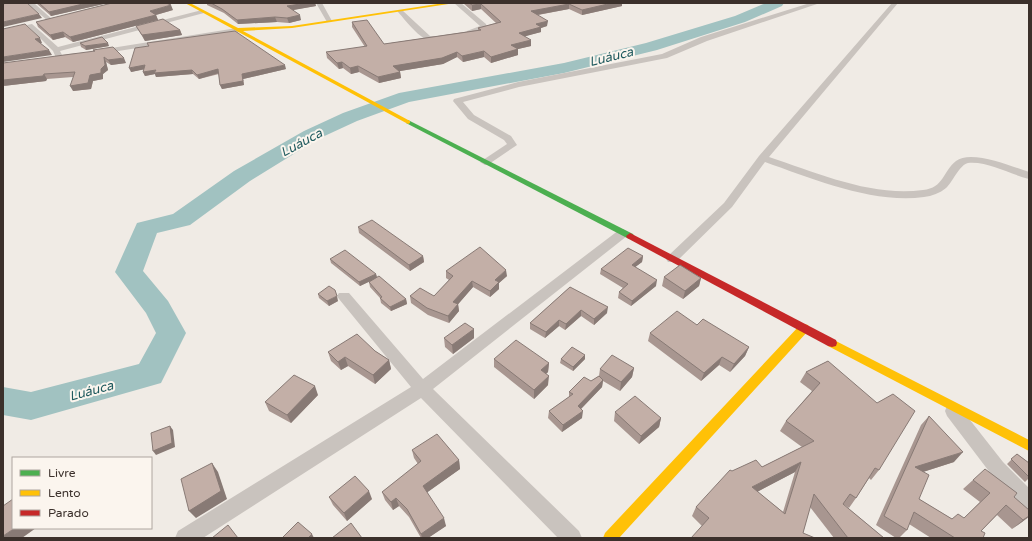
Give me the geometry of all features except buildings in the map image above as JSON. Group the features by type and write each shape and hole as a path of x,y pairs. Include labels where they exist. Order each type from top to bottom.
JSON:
{"main road":[{"path":"187,3 366,101 623,233 1029,446"},
{"path":"236,30 292,26 453,3"},
{"path":"267,47 268,40 272,36 282,29 292,26"},
{"path":"610,538 804,328"}],"street":[{"path":"30,3 56,50 57,58 236,30"},
{"path":"319,3 329,21"},
{"path":"400,11 429,39 437,40 481,30 484,27 457,3"},
{"path":"485,162 512,145 508,138 471,117 457,101 518,85 664,56 704,39 817,3"},
{"path":"672,259 728,205 762,158 896,3"},
{"path":"56,50 202,12"},
{"path":"762,158 840,184 875,192 899,194 936,192 945,186 959,163 967,160 990,164 1029,176"},
{"path":"185,538 422,389 623,233"},
{"path":"344,296 422,389 572,538"},
{"path":"947,403 997,468 1029,501"}],"waterway":[{"name":"Luáuca","path":"3,401 31,406 150,374 171,333 158,308 129,272 146,228 181,220 242,176 311,135 350,117 405,97 564,68 651,47 740,19 777,3"}],"traffic: fast":[{"path":"408,122 630,236"}],"traffic: slow":[{"path":"187,3 408,122"},
{"path":"237,30 292,27 453,3"},
{"path":"610,538 804,328"},
{"path":"832,343 1029,446"}],"traffic: jam":[{"path":"630,236 832,343"}]}
